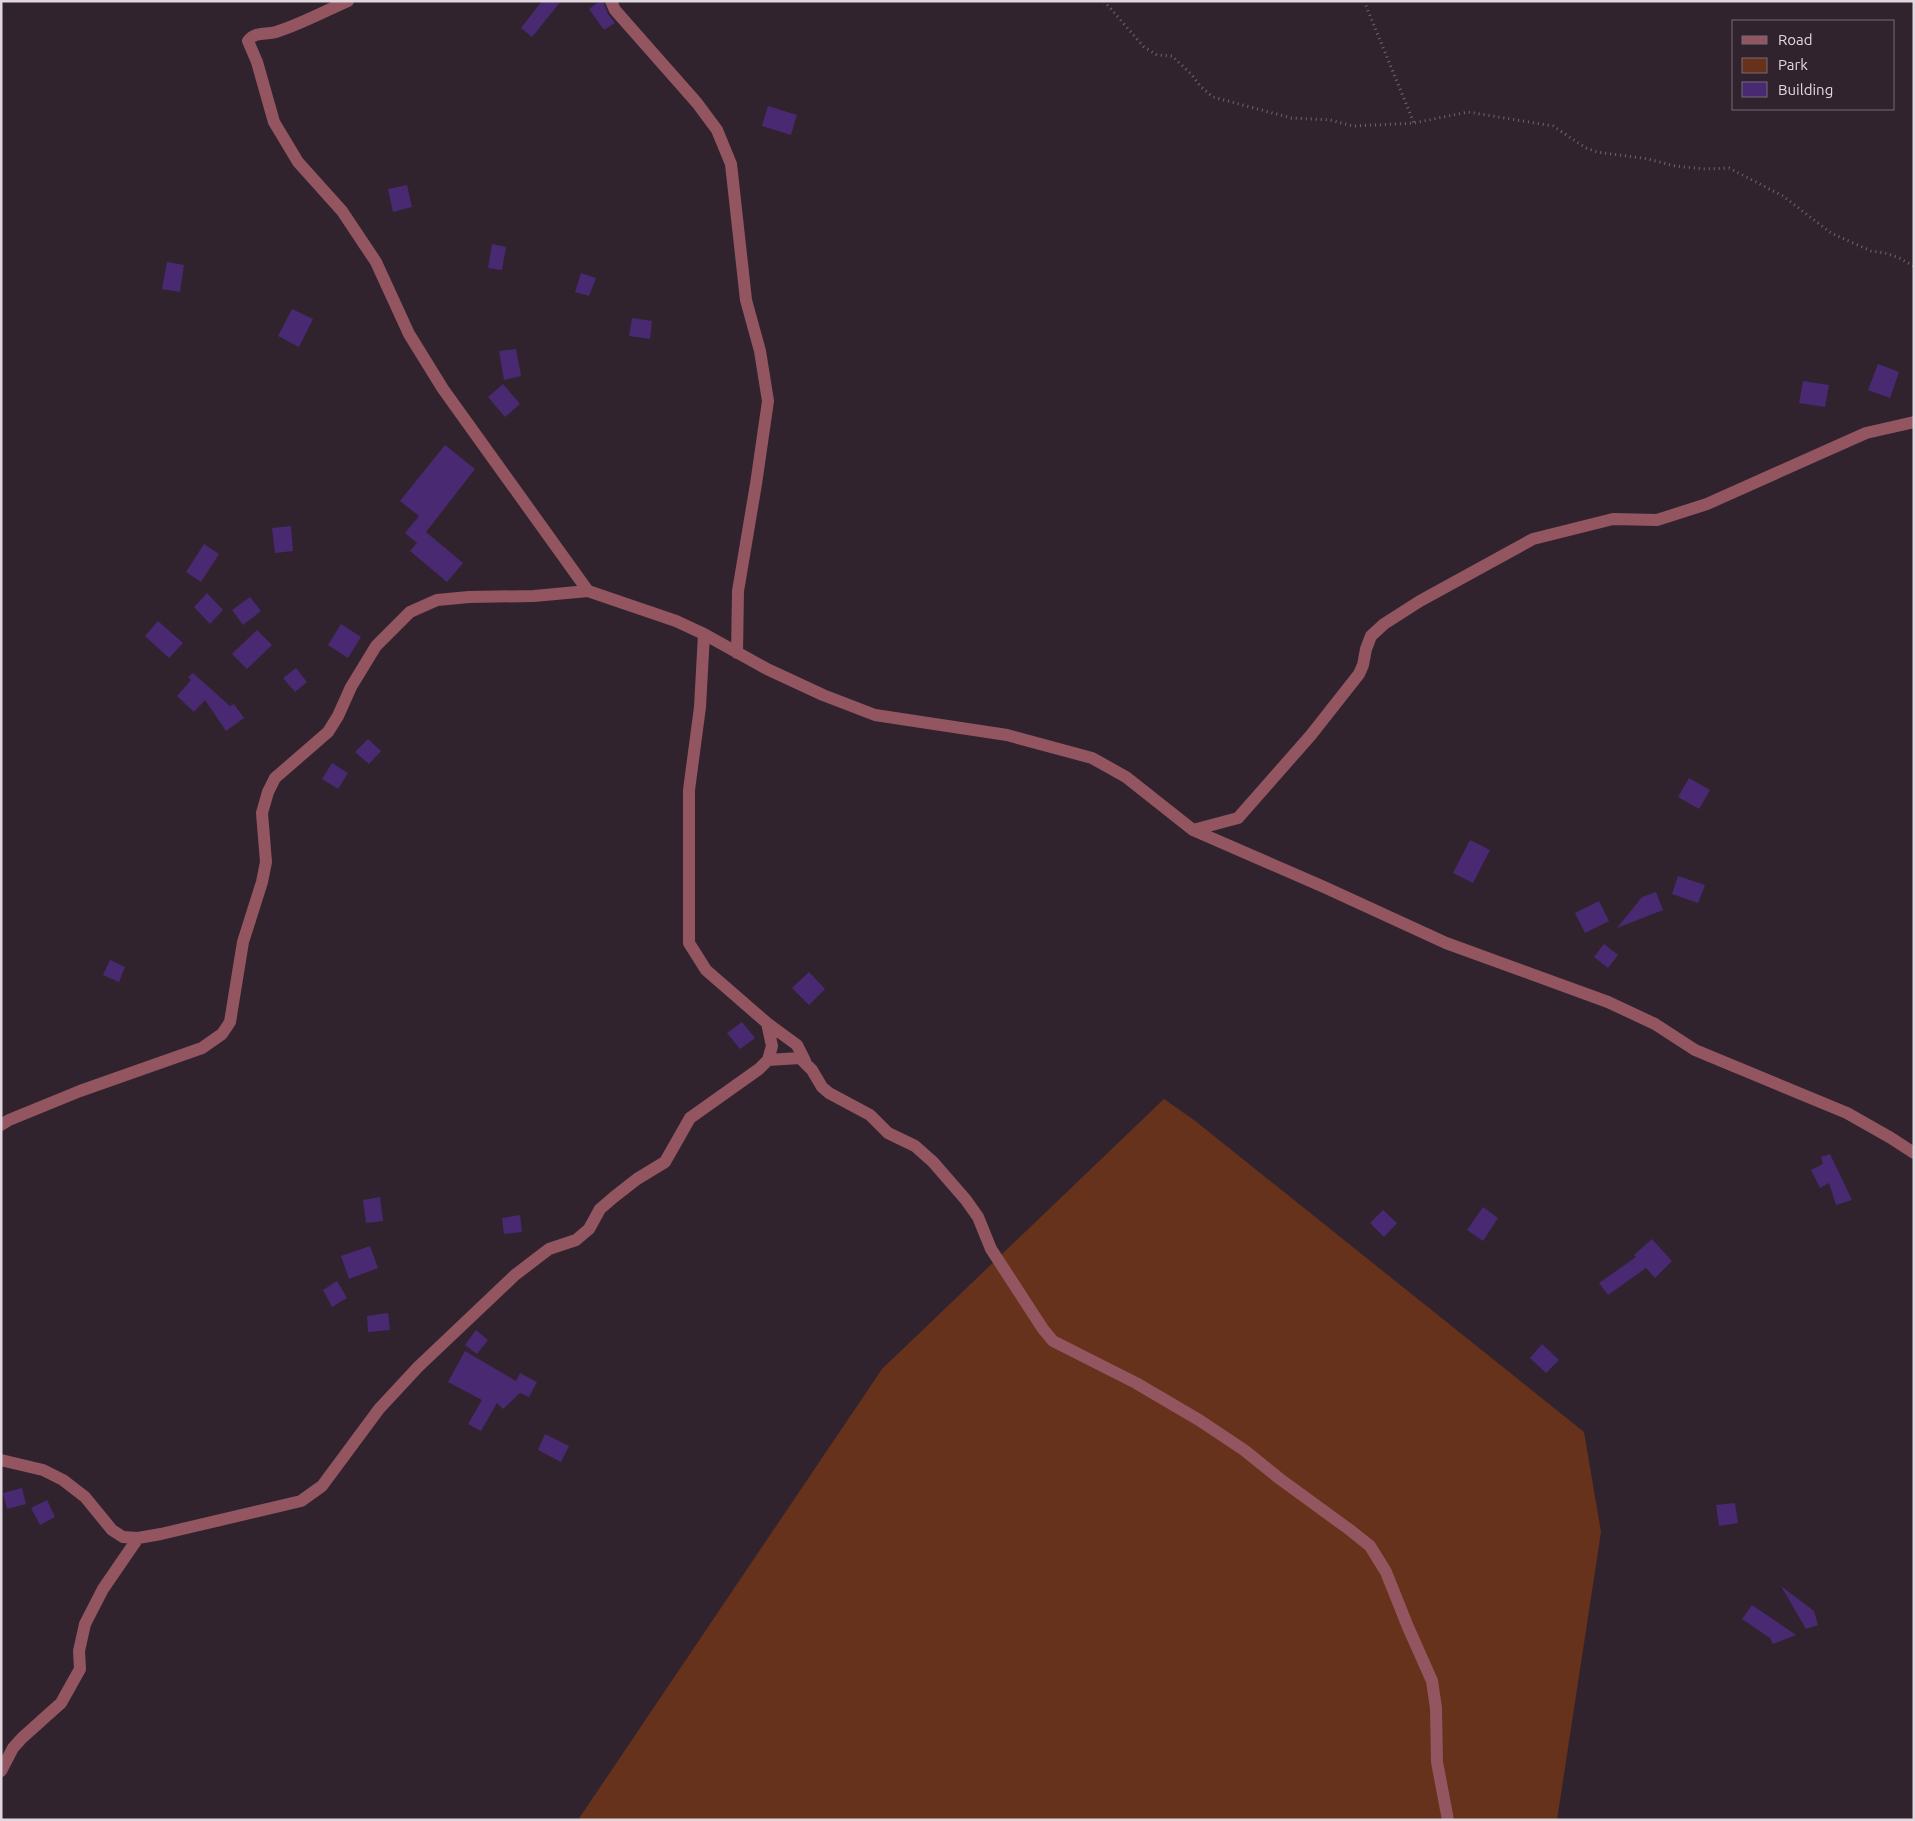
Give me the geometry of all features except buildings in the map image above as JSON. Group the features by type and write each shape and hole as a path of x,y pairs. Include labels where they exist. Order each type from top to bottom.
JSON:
{"street":[{"path":"348,1 275,32 251,36 248,45 254,55 274,122 298,162 342,211 376,262 409,334 443,389 588,591"},
{"path":"616,4 717,130 731,164 746,300 760,351 768,401 738,591 737,653"},
{"path":"1192,830 1238,818 1311,735 1359,674 1371,636 1384,624 1420,600 1533,539 1613,519 1657,520 1707,504 1866,433 1914,422"},
{"path":"1,1125 80,1091 202,1048 222,1034 230,1022 234,1007 243,942 262,882 266,862 262,813 268,792 275,778 328,732 338,716 351,687 376,646 410,612 437,600 469,597 534,596 588,591 676,621 704,634 767,669 875,716 1007,735 1092,758 1126,777 1192,830 1324,886 1446,943 1608,1002 1655,1024 1695,1050 1847,1113 1914,1153"},
{"path":"704,634 700,707 689,790 688,943 706,970 767,1023 797,1045 822,1087 829,1093 870,1115 888,1133 915,1146 933,1162 978,1217 991,1249 1043,1329 1053,1341 1136,1383 1199,1420 1244,1450 1370,1546 1386,1572 1432,1681 1436,1708 1437,1762 1448,1820"},
{"path":"767,1023 772,1046 768,1060"},
{"path":"1,1460 43,1470 63,1480 85,1498 112,1530 123,1537 138,1538 160,1534 301,1501 322,1486 379,1409 418,1366 516,1275 549,1249 576,1240 588,1228 600,1209 637,1179 665,1162 690,1118 744,1080 768,1060 794,1057 805,1061"},
{"path":"1,1772 18,1743 61,1703 80,1668 79,1651 85,1624 103,1589 138,1538"}],"path":[{"path":"1104,1 1144,47 1158,55 1172,56 1213,97 1292,118 1330,120 1352,126 1414,123 1468,112 1553,126 1586,148 1598,152 1648,159 1675,166 1705,169 1729,168 1784,196 1831,233 1871,251 1885,253 1914,266"},
{"path":"1364,1 1414,123"}],"green space":[{"path":"1164,1099 1194,1120 1584,1432 1601,1532 1557,1820 578,1820 882,1369"}]}
